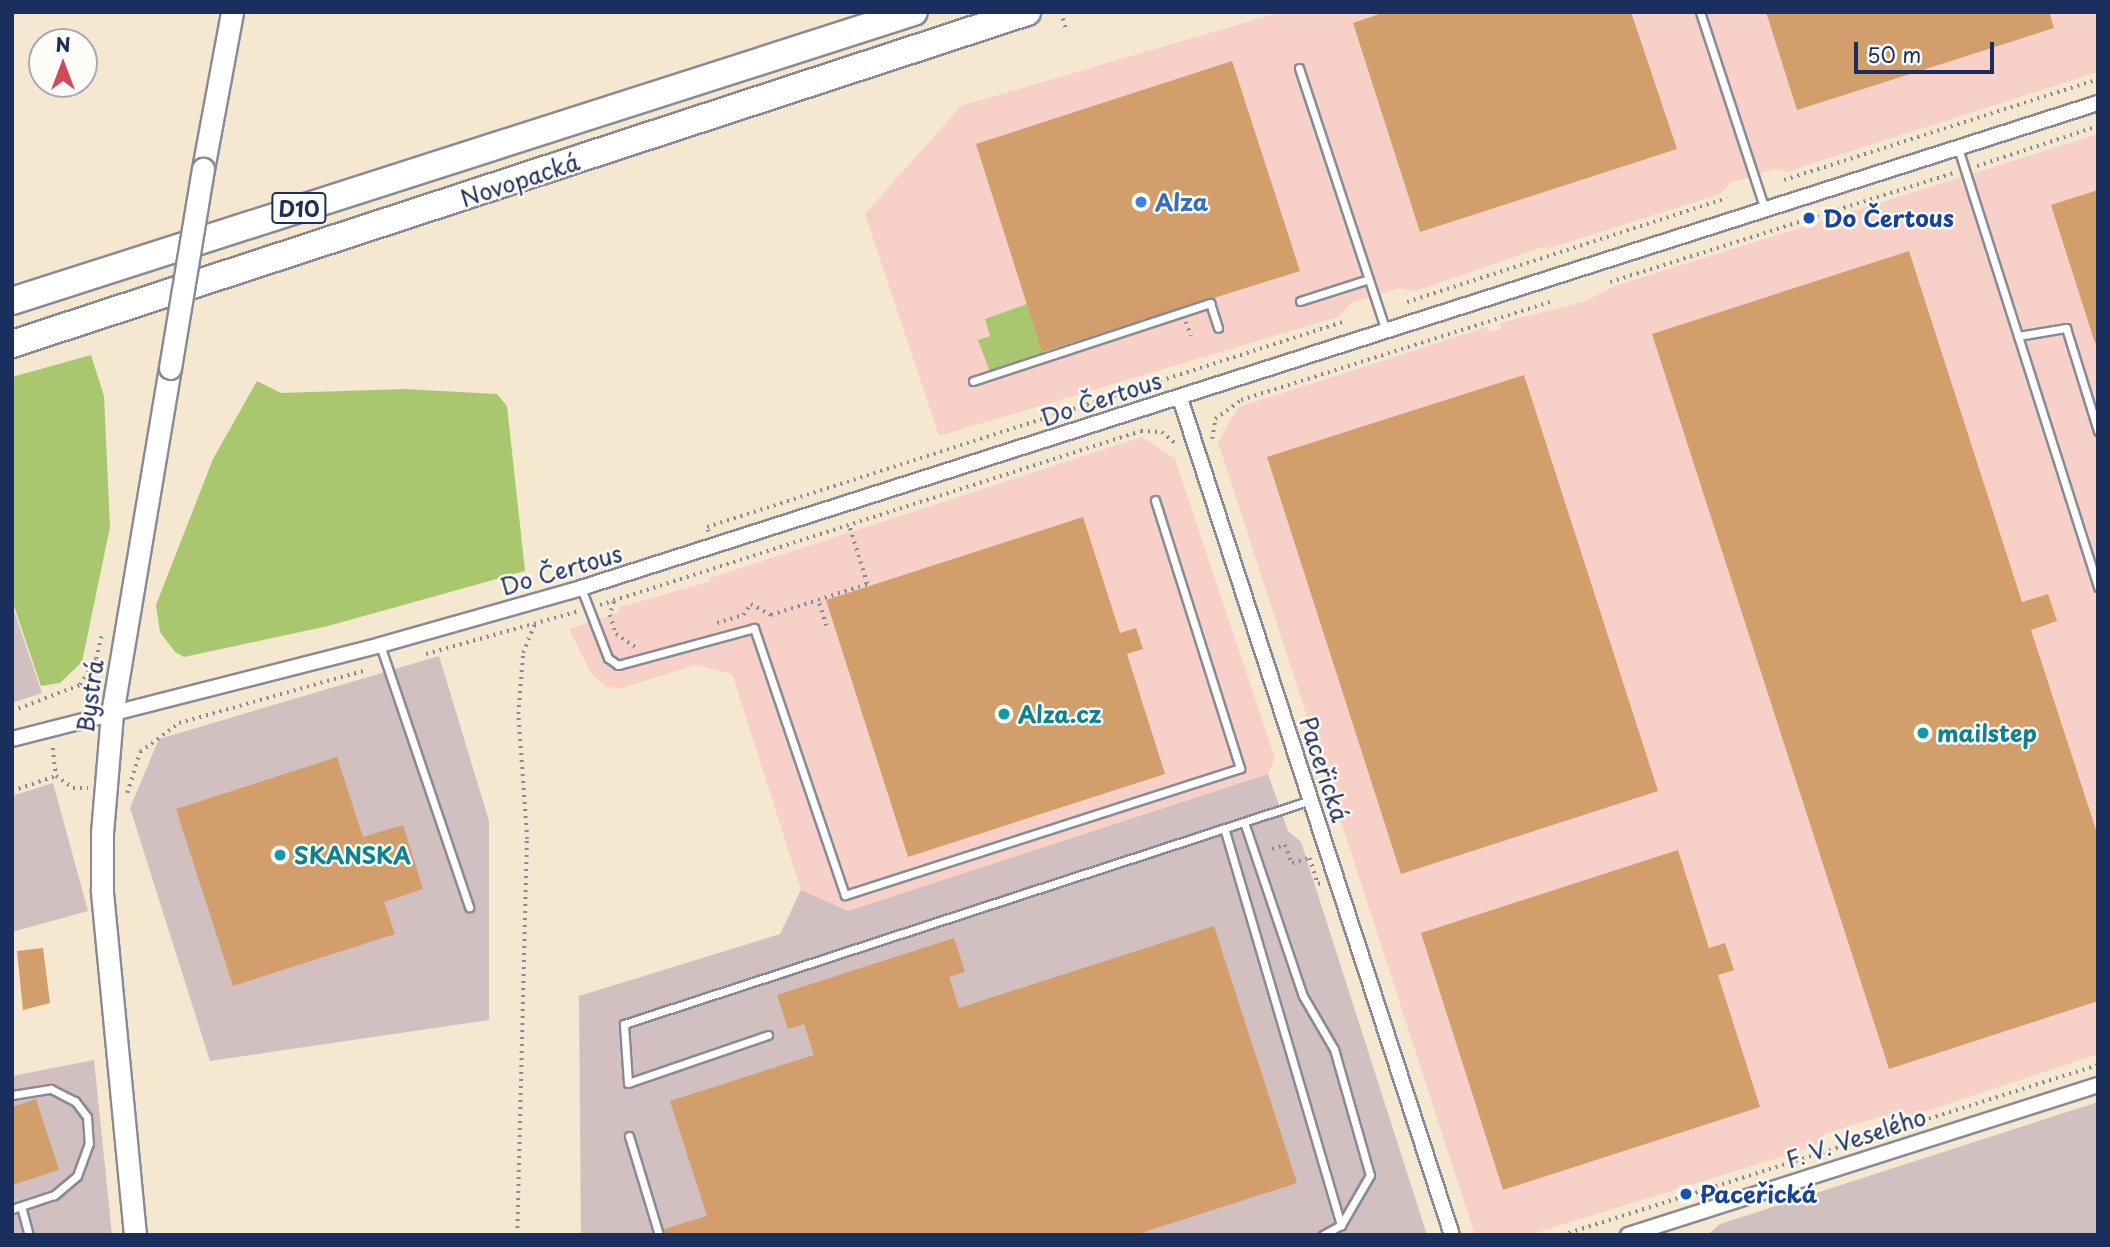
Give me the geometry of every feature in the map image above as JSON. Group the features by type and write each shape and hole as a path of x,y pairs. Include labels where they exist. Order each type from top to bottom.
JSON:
{"highway":[{"name":"Novopacká","path":"12,301 914,12"},
{"name":"Novopacká","path":"12,344 1027,12"}],"street":[{"name":"Bystrá","path":"135,1235 102,890 112,714 203,169 232,12"},
{"name":"Do Čertous","path":"12,739 380,645 713,548 2098,103"},
{"name":"Paceřická","path":"1180,398 1452,1235"},
{"name":"F. V. Veselého","path":"1628,1235 2098,1085"}],"lane":[{"path":"1700,12 1765,210"},
{"path":"1299,68 1386,332"},
{"path":"1958,148 2098,587"},
{"path":"1300,301 1368,279"},
{"path":"973,381 1210,303 1218,328"},
{"path":"2018,336 2066,328 2098,431"},
{"path":"581,588 608,658 618,665 754,628 845,895 1240,768 1155,500"},
{"path":"380,645 468,907"},
{"path":"768,1035 628,1083 624,1024 1245,825 1311,800"},
{"path":"1245,825 1303,996 1334,1049 1370,1175 1341,1225 1323,1235"},
{"path":"1225,831 1341,1225"},
{"path":"12,1095 51,1089 75,1101 87,1117 89,1143 77,1176 54,1195 16,1208 29,1235"},
{"path":"628,1136 659,1235"}],"path":[{"path":"1061,12 1066,28"},
{"path":"1784,180 2098,79"},
{"path":"1407,302 1727,198"},
{"path":"1610,282 1809,218"},
{"path":"1216,449 1211,436 1215,419 1241,400 1553,301"},
{"path":"713,548 707,527 1343,322"},
{"path":"426,654 615,601 1141,431 1162,432 1176,446 1211,436"},
{"path":"706,626 743,615 751,604 771,615 867,584 849,526"},
{"path":"818,600 826,625"},
{"path":"615,601 610,615 615,634 628,646 646,645"},
{"path":"517,1235 527,839 518,714 523,653 535,624"},
{"path":"12,711 80,685 93,666 100,637"},
{"path":"53,748 56,776 73,788 127,793 140,752 180,723 363,671"},
{"path":"12,791 56,776"},
{"path":"1272,849 1285,845 1292,863 1310,858 1318,884 1336,880"},
{"path":"1562,1235 2098,1065"}],"shaded area":[{"path":"1281,12 2098,12 2098,72 1786,172 1776,169 1730,183 1720,194 1547,249 1546,246 1416,291 1399,288 1351,303 1338,317 939,436 865,214 961,106"},
{"path":"2098,134 2098,1054 1906,1118 1903,1110 1824,1134 1816,1146 1529,1235 1475,1235 1218,442 1239,407 1487,327 1489,332 1501,329 1500,323 1586,301 1615,286"},
{"path":"1142,437 1175,459 1275,758 1268,774 848,911 838,910 801,890 732,674 696,665 622,688 605,687 591,673 569,629 617,613 620,607 711,581 710,578"},
{"path":"12,605 42,693 12,703"},
{"path":"439,656 489,821 489,1020 210,1061 130,808 159,739"},
{"path":"1268,774 1288,831 1301,842 1427,1235 581,1235 579,996 780,934 801,890 848,911"},
{"path":"53,783 88,911 12,932 12,796"},
{"path":"94,1060 112,1235 12,1235 12,1076"},
{"path":"2098,1102 2098,1235 1707,1235 1720,1224"}],"green space":[{"path":"1027,304 1043,353 990,372 978,340 990,336 985,319"},
{"path":"91,355 104,396 110,527 82,662 60,683 41,686 12,600 12,377"},
{"path":"257,381 281,393 404,389 497,394 507,406 525,571 328,626 184,657 175,652 160,632 156,605 213,459"}],"building":[{"path":"1385,12 1631,12 1677,149 1420,232 1353,23"},
{"path":"1766,12 2049,12 2054,28 1797,110"},
{"path":"1232,61 1300,271 1042,352 976,144"},
{"path":"2098,190 2098,342 2095,343 2051,205"},
{"name":"mailstep","path":"1909,251 2022,602 2048,594 2057,621 2031,630 2098,836 2098,1001 1889,1069 1652,334"},
{"path":"1524,375 1658,791 1401,874 1267,457"},
{"name":"Alza.cz","path":"1083,517 1120,633 1136,628 1143,649 1127,654 1165,774 908,857 826,600"},
{"name":"SKANSKA","path":"337,757 363,837 403,825 423,889 384,902 395,934 233,986 176,809"},
{"path":"1678,850 1709,948 1725,943 1734,970 1718,975 1760,1107 1503,1190 1421,933"},
{"path":"1214,926 1297,1183 1135,1235 665,1235 664,1229 707,1216 670,1101 814,1055 804,1024 788,1029 777,995 954,938 965,972 949,977 959,1008"},
{"path":"43,948 50,1003 23,1010 17,951"},
{"path":"36,1099 59,1170 12,1185 12,1107"}],"place":[{"name":"Alza","path":"1141,202"},
{"name":"Do Čertous","path":"1809,218"},
{"name":"Alza.cz","path":"1004,714"},
{"name":"mailstep","path":"1923,733"},
{"name":"SKANSKA","path":"280,855"},
{"name":"Paceřická","path":"1686,1194"}]}
